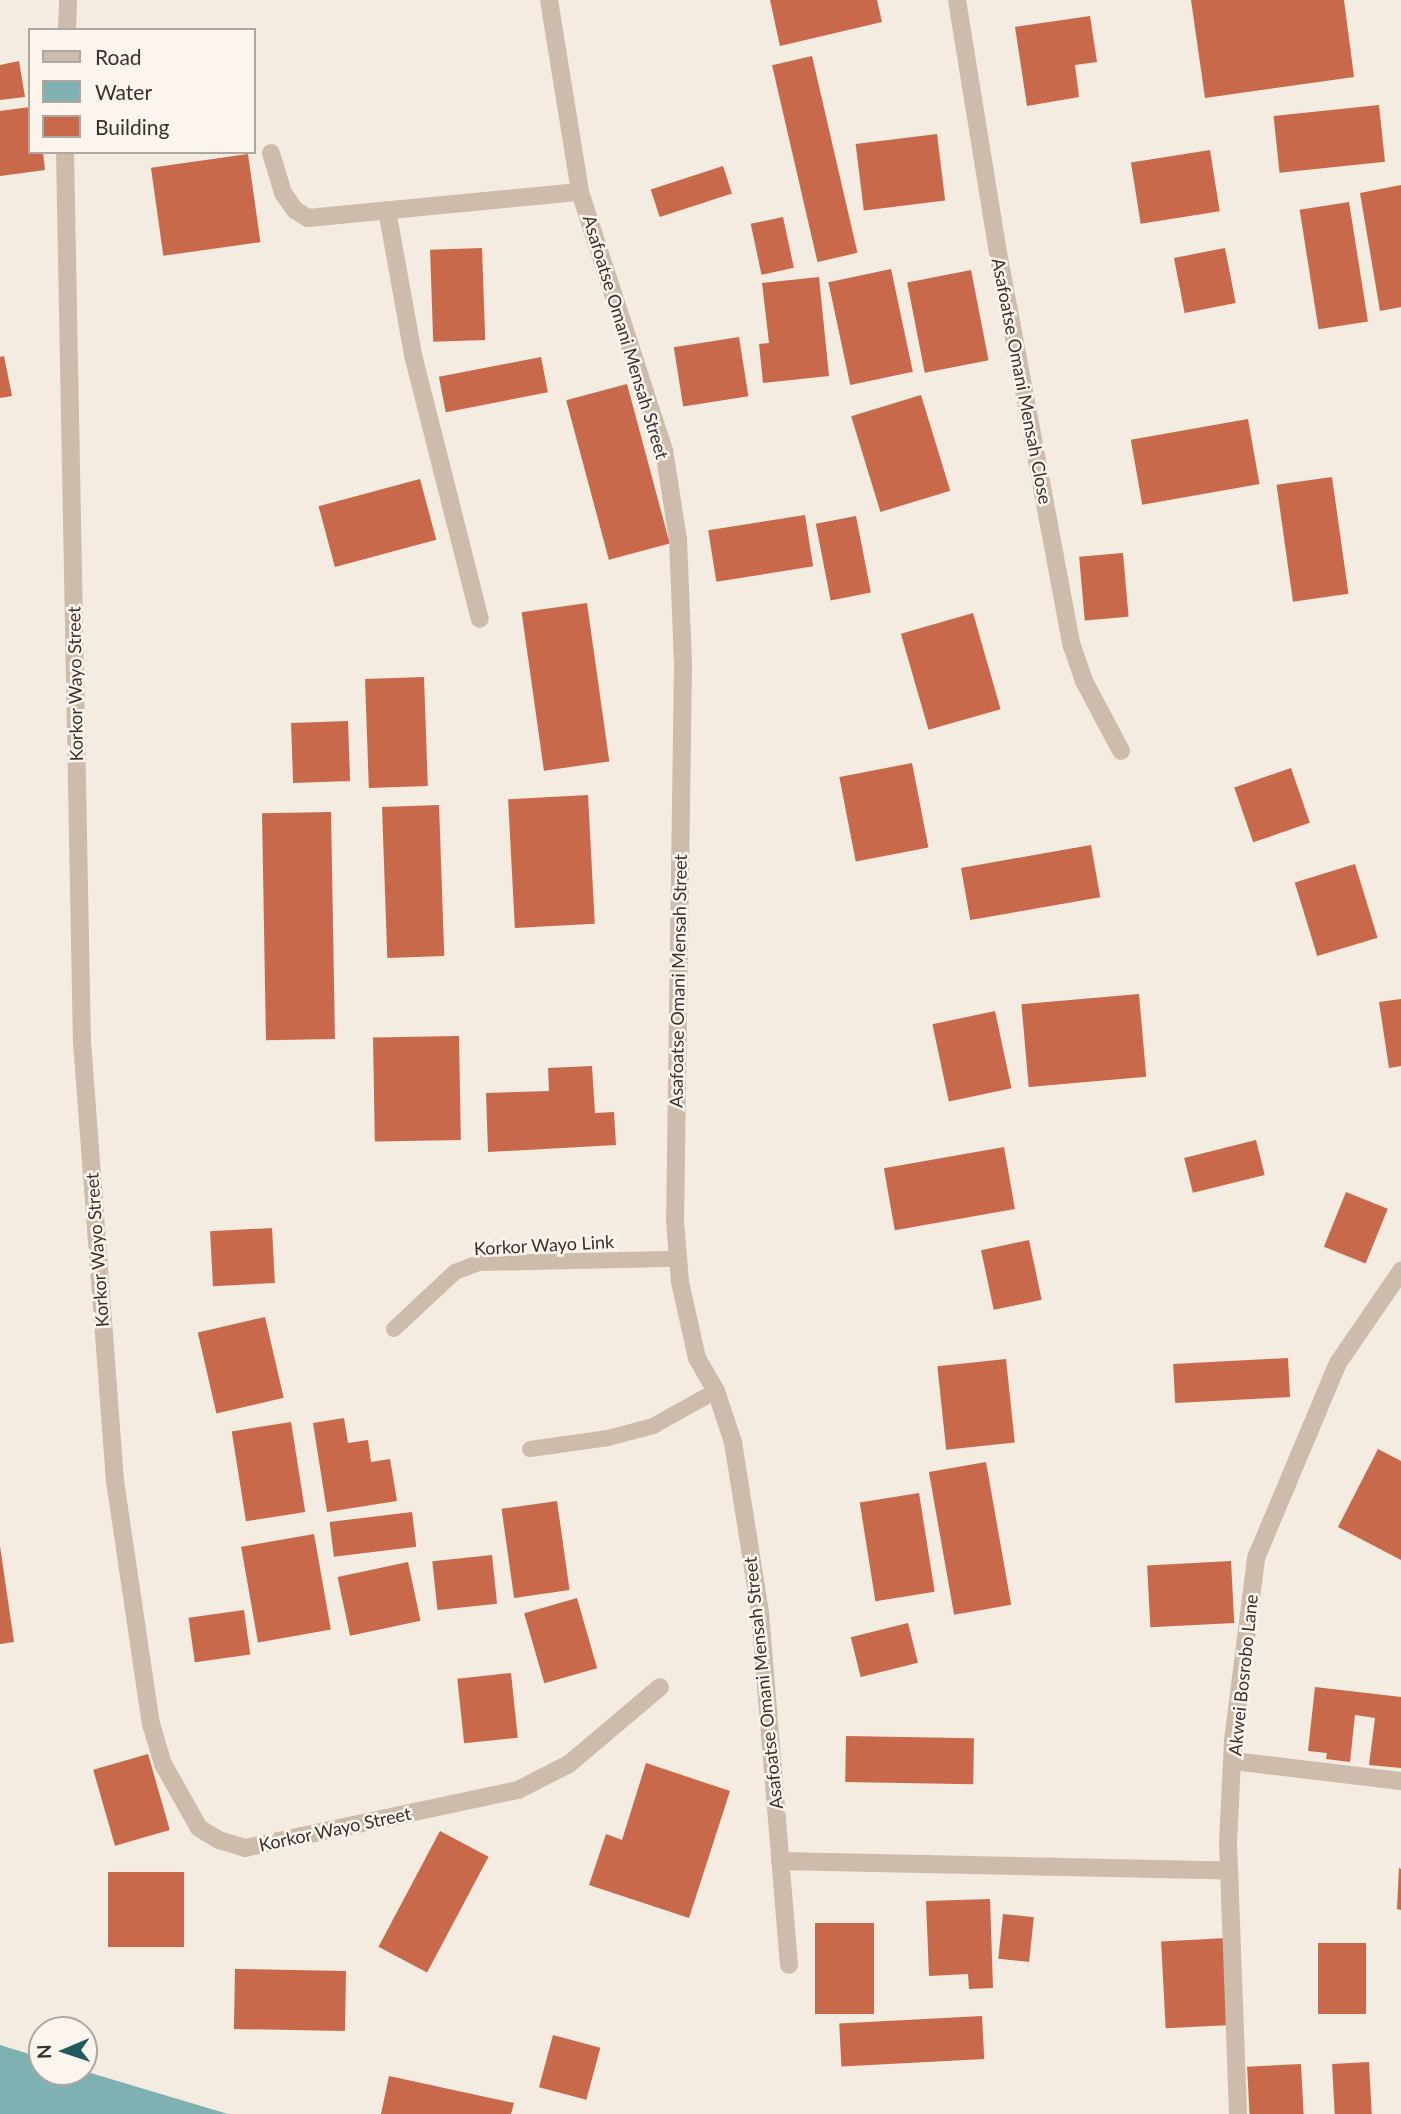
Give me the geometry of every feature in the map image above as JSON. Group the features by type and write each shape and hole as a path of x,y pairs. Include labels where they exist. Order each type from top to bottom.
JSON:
{"street":[{"path":"67,28 68,0"},
{"name":"Asafoatse Omani Mensah Street","path":"550,0 580,192 664,450 678,539 683,665 675,1221 678,1259 697,1358 716,1391 733,1442 760,1613 789,1965"},
{"name":"Asafoatse Omani Mensah Close","path":"957,0 997,247 1072,646 1084,681 1121,751"},
{"path":"271,153 282,193 295,210 308,218 580,192"},
{"name":"Korkor Wayo Street","path":"65,154 82,1042 115,1481 144,1684 151,1724 163,1764 199,1828 219,1840 245,1848 517,1790 569,1764 660,1687"},
{"path":"387,210 413,355 480,619"},
{"name":"Akwei Bosrobo Lane","path":"1238,2114 1228,1870 1233,1762 1256,1558 1338,1363 1401,1271"},
{"path":"1233,1762 1401,1781"},
{"path":"780,1861 1228,1870"}],"lane":[{"name":"Korkor Wayo Link","path":"394,1329 455,1272 479,1263 678,1259"},
{"path":"530,1449 608,1438 653,1426 716,1391"}],"water":[{"path":"0,2045 28,2054 28,2086 98,2086 98,2075 228,2114 0,2114"}],"building":[{"path":"770,0 877,0 882,22 780,46"},
{"path":"1191,0 1344,0 1354,77 1205,98"},
{"path":"1090,16 1097,62 1075,65 1079,97 1027,106 1015,27"},
{"path":"812,56 857,253 817,262 772,65"},
{"path":"19,61 25,97 0,100 0,65"},
{"path":"1379,105 1385,162 1280,173 1274,116"},
{"path":"28,107 28,154 43,154 45,170 0,176 0,111"},
{"path":"937,134 945,201 864,210 856,144"},
{"path":"1210,150 1220,211 1141,224 1131,163"},
{"path":"248,154 260,242 163,256 151,168"},
{"path":"723,166 732,194 660,217 651,189"},
{"path":"1401,185 1401,307 1380,311 1360,193"},
{"path":"1349,202 1368,322 1319,329 1300,210"},
{"path":"783,217 794,268 762,275 751,224"},
{"path":"482,248 485,340 433,342 430,250"},
{"path":"1225,248 1236,303 1185,313 1174,258"},
{"path":"891,269 913,372 850,385 828,282"},
{"path":"971,270 989,360 925,373 907,282"},
{"path":"819,277 829,376 763,383 759,344 769,343 762,283"},
{"path":"739,337 748,396 683,407 674,347"},
{"path":"4,356 12,396 0,398 0,357"},
{"path":"541,357 548,392 446,412 439,377"},
{"path":"627,384 670,543 609,560 566,400"},
{"path":"921,395 950,491 880,512 851,416"},
{"path":"1248,419 1259,484 1142,505 1131,440"},
{"path":"1332,477 1348,594 1293,602 1277,485"},
{"path":"420,479 436,540 335,567 319,506"},
{"path":"805,515 813,566 716,582 708,530"},
{"path":"856,516 871,593 831,600 816,524"},
{"path":"1123,553 1129,617 1085,621 1079,557"},
{"path":"587,603 609,761 544,771 522,612"},
{"path":"973,613 1001,709 928,730 901,634"},
{"path":"424,677 428,786 369,788 365,679"},
{"path":"348,721 350,781 293,783 291,723"},
{"path":"912,763 928,847 856,862 839,777"},
{"path":"1291,768 1310,823 1253,842 1234,788"},
{"path":"588,795 595,924 515,928 508,799"},
{"path":"439,805 444,956 387,958 382,807"},
{"path":"331,812 335,1039 266,1040 262,813"},
{"path":"1091,845 1100,897 970,920 961,868"},
{"path":"1355,864 1378,938 1317,956 1295,882"},
{"path":"1139,994 1146,1077 1029,1087 1021,1004"},
{"path":"1401,999 1401,1066 1389,1068 1379,1002"},
{"path":"995,1011 1011,1088 949,1102 932,1024"},
{"path":"459,1036 461,1140 375,1141 373,1038"},
{"path":"592,1066 595,1113 614,1112 616,1145 488,1152 486,1093 549,1091 548,1068"},
{"path":"1256,1140 1265,1175 1193,1193 1184,1158"},
{"path":"1004,1147 1015,1209 895,1230 884,1168"},
{"path":"1346,1192 1388,1209 1366,1264 1324,1247"},
{"path":"272,1228 275,1283 213,1286 210,1231"},
{"path":"1029,1240 1042,1300 994,1310 981,1250"},
{"path":"265,1317 284,1398 216,1413 198,1333"},
{"path":"1288,1358 1290,1397 1175,1403 1173,1364"},
{"path":"1006,1359 1015,1443 946,1450 937,1366"},
{"path":"344,1418 348,1443 368,1440 371,1462 390,1459 397,1501 327,1512 313,1423"},
{"path":"291,1422 305,1512 246,1521 232,1431"},
{"path":"1378,1449 1401,1461 1401,1560 1338,1527"},
{"path":"986,1462 1011,1605 954,1615 929,1472"},
{"path":"919,1493 935,1592 875,1601 860,1502"},
{"path":"557,1501 570,1590 514,1598 502,1509"},
{"path":"412,1512 416,1547 334,1557 330,1522"},
{"path":"314,1534 331,1630 258,1642 241,1547"},
{"path":"0,1546 14,1642 0,1644"},
{"path":"492,1555 497,1604 437,1610 432,1561"},
{"path":"1231,1561 1234,1623 1150,1627 1147,1565"},
{"path":"408,1562 420,1621 350,1636 338,1577"},
{"path":"577,1598 597,1668 544,1683 524,1613"},
{"path":"244,1610 250,1655 195,1662 189,1618"},
{"path":"908,1623 918,1663 861,1677 851,1637"},
{"path":"511,1673 518,1738 464,1743 457,1679"},
{"path":"1315,1687 1401,1697 1401,1768 1369,1765 1375,1718 1355,1715 1350,1762 1326,1759 1327,1753 1308,1751"},
{"path":"846,1736 974,1738 973,1784 845,1782"},
{"path":"148,1754 170,1830 115,1846 93,1770"},
{"path":"646,1763 730,1791 689,1918 589,1885 606,1834 622,1840"},
{"path":"440,1831 489,1857 427,1972 378,1947"},
{"path":"1399,1868 1401,1869 1401,1910 1397,1909"},
{"path":"108,1872 184,1872 184,1947 108,1947"},
{"path":"990,1899 993,1988 969,1989 968,1974 929,1976 926,1901"},
{"path":"1003,1914 1034,1917 1029,1962 998,1959"},
{"path":"815,1923 874,1923 874,2014 815,2014"},
{"path":"1227,1938 1232,2025 1166,2028 1161,1941"},
{"path":"1318,1943 1366,1943 1366,2014 1318,2014"},
{"path":"235,1969 346,1971 345,2031 234,2029"},
{"path":"982,2016 984,2059 841,2066 839,2023"},
{"path":"553,2035 600,2048 586,2100 539,2087"},
{"path":"1369,2062 1372,2114 1335,2114 1332,2064"},
{"path":"1301,2064 1304,2114 1250,2114 1247,2067"},
{"path":"389,2076 514,2103 511,2114 381,2114"}]}
